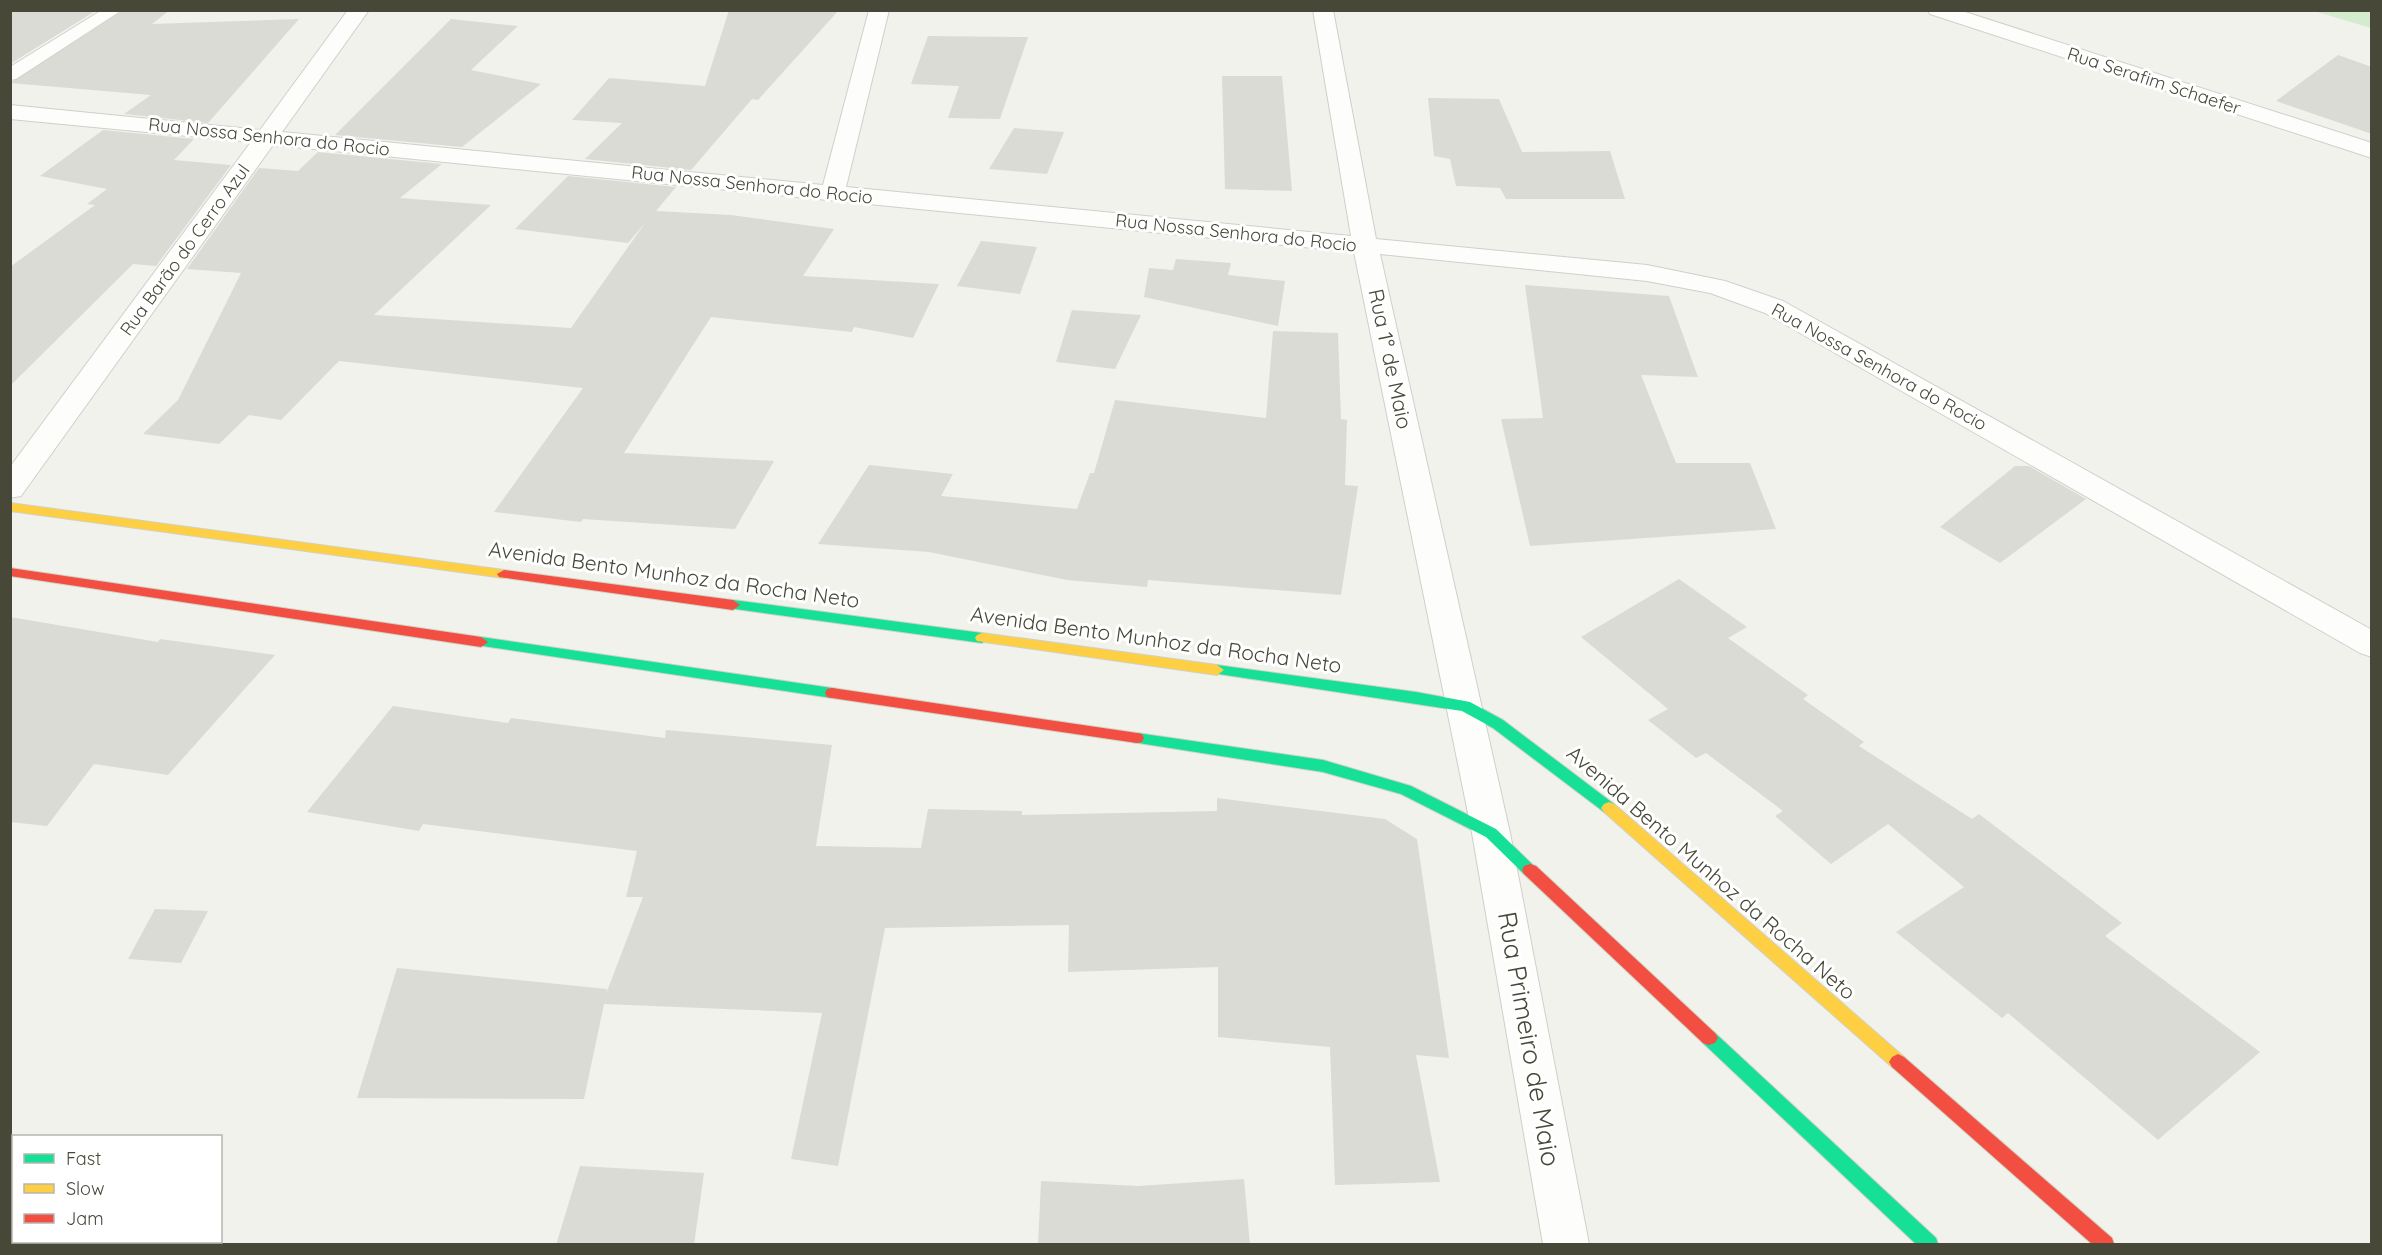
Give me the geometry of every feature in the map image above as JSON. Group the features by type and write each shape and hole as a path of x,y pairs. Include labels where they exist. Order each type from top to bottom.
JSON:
{"main road":[{"name":"Avenida Bento Munhoz da Rocha Neto","path":"10,507 1405,695 1465,706 1498,724 1602,802 2105,1245"},
{"path":"10,572 1323,766 1406,790 1491,833 1929,1245"}],"street":[{"name":"Rua Barão do Cerro Azul","path":"10,489 359,10"},
{"path":"834,193 879,10"},
{"name":"Rua 1° de Maio","path":"1323,10 1365,245 1491,833"},
{"name":"Rua Serafim Schaefer","path":"1937,10 2372,151"},
{"name":"Rua Nossa Senhora do Rocio","path":"10,112 1647,273 1716,286 1774,307 2372,645"},
{"name":"Rua Primeiro de Maio","path":"1491,833 1566,1245"}],"lane":[{"path":"10,75 114,10"}],"green space":[{"path":"2314,11 2371,11 2371,28"}],"building":[{"path":"10,10 97,10 10,64"},
{"path":"124,10 170,10 152,24 299,19 208,123 124,114 151,95 10,83"},
{"path":"729,10 839,10 758,100 752,99 691,170 585,159 622,123 572,120 609,78 705,86"},
{"path":"451,19 518,26 471,70 541,84 462,147 335,135"},
{"path":"928,36 1028,37 1000,119 948,118 959,86 911,84"},
{"path":"2338,55 2372,67 2372,134 2276,101"},
{"path":"1222,76 1282,76 1292,191 1225,189"},
{"path":"1428,98 1499,99 1522,152 1610,151 1625,199 1506,199 1500,188 1456,186 1450,159 1434,156"},
{"path":"1014,128 1064,132 1047,174 989,169"},
{"path":"103,130 194,139 174,160 231,165 156,266 133,264 10,386 10,267 95,205 87,204 107,189 40,176"},
{"path":"318,152 442,164 400,198 491,205 374,315 571,328 645,223 628,243 515,229 568,176 676,187 656,211 731,215 834,229 803,276 939,284 913,338 854,327 852,332 711,317 624,453 774,461 735,529 583,519 581,522 494,512 583,388 339,361 281,420 249,415 219,444 143,434 178,400 241,273 187,269 259,168 298,171"},
{"path":"981,241 1037,247 1020,294 957,286"},
{"path":"1176,259 1231,263 1228,275 1285,281 1278,326 1144,297 1149,268 1173,270"},
{"path":"1525,285 1669,296 1698,377 1641,375 1676,463 1750,463 1776,529 1530,546 1501,419 1543,418"},
{"path":"1072,310 1141,315 1115,369 1056,362"},
{"path":"1273,331 1338,333 1341,419 1347,420 1345,485 1358,486 1341,595 1148,580 1147,587 1067,580 929,552 818,544 869,465 953,474 941,496 1077,509 1090,473 1094,473 1115,400 1266,418"},
{"path":"2015,466 2029,466 2086,499 2000,563 1940,527"},
{"path":"1679,579 1747,627 1728,638 1808,695 1803,699 1864,742 1859,746 1972,819 1979,814 2122,923 2105,936 2260,1052 2158,1140 2008,1013 2002,1018 1896,932 1964,887 1888,824 1831,864 1775,816 1783,811 1706,753 1696,758 1648,720 1668,709 1581,637"},
{"path":"10,617 158,642 160,639 275,655 168,775 94,764 47,826 10,822"},
{"path":"393,706 508,723 511,718 665,738 666,730 832,745 816,846 921,848 928,809 1022,811 1022,815 1217,811 1217,798 1385,819 1417,839 1449,1058 1416,1055 1440,1182 1335,1185 1330,1047 1218,1037 1218,967 1068,972 1069,925 885,928 838,1166 791,1159 822,1013 604,1004 584,1099 357,1098 397,968 607,989 606,994 643,897 626,897 637,851 423,824 419,831 307,812"},
{"path":"155,909 208,911 181,963 128,959"},
{"path":"580,1166 704,1173 694,1245 556,1245"},
{"path":"1244,1179 1250,1245 1038,1245 1041,1181 1138,1186"}],"traffic: fast":[{"path":"733,605 982,638"},
{"path":"481,642 832,693"},
{"path":"1217,670 1416,697 1465,706 1498,724 1609,808"},
{"path":"1137,738 1323,766 1406,790 1491,833 1530,870"},
{"path":"1709,1038 1929,1244"}],"traffic: slow":[{"path":"10,507 504,574"},
{"path":"982,638 1217,670"},
{"path":"1609,808 1898,1062"}],"traffic: jam":[{"path":"10,572 481,642"},
{"path":"504,574 733,605"},
{"path":"832,693 1137,738"},
{"path":"1530,870 1709,1038"},
{"path":"1898,1062 2105,1244"}]}
